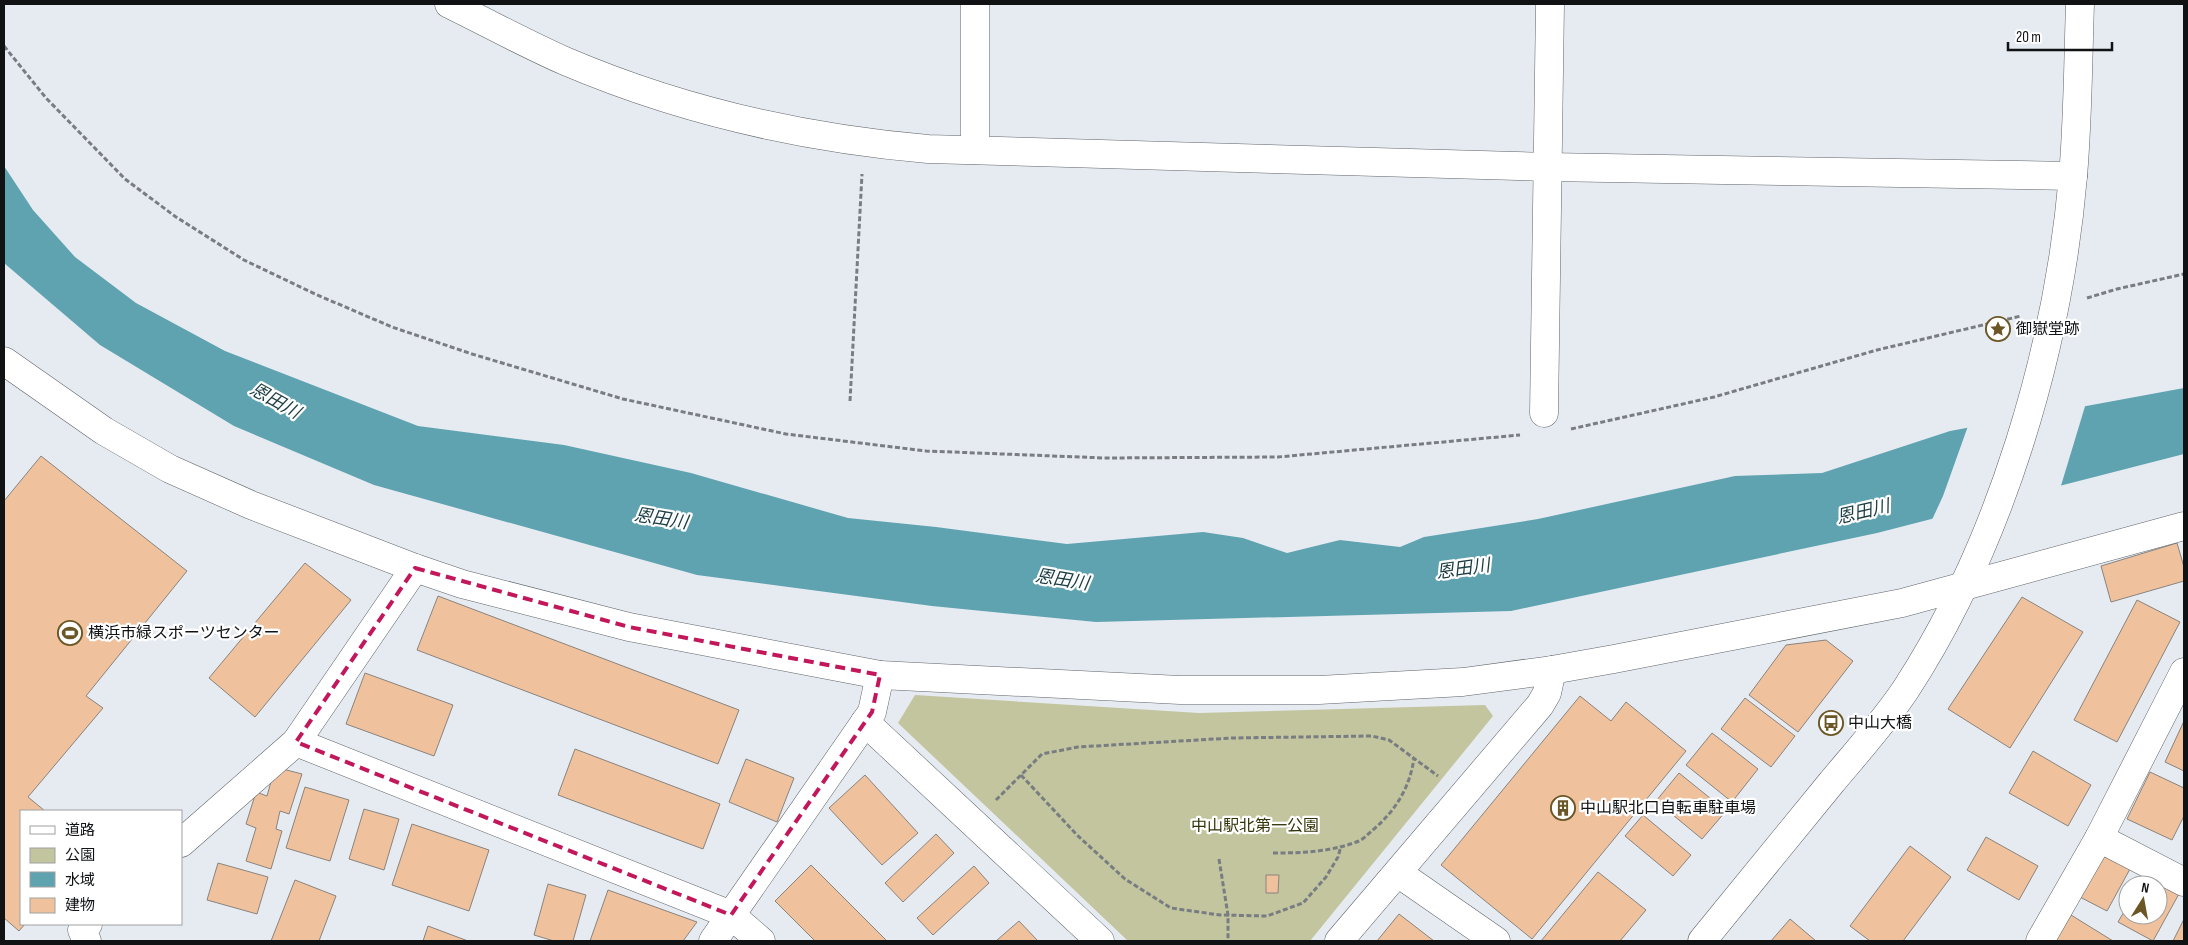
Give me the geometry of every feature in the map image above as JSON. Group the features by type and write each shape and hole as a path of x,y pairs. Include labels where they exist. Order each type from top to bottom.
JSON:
{"street":[{"path":"450,4 564,60 676,102 779,129 864,143 928,149 1548,167 2073,176"},
{"path":"975,4 975,150"},
{"path":"1544,413 1550,4"},
{"path":"1702,941 1904,693 1943,627 1968,578 2004,488 2030,405 2053,317 2073,176 2080,4"},
{"path":"4,361 104,431 170,469 251,505 415,568 462,584 629,627 880,675 1180,690 1319,690 1463,682 1552,670 1902,603 1968,578 2184,526"},
{"path":"182,841 296,742 415,568"},
{"path":"1339,941 1540,705 1547,693 1552,670"},
{"path":"2040,941 2099,838 2184,672"},
{"path":"712,941 872,712 880,675"},
{"path":"865,722 1100,941"},
{"path":"296,742 731,915 761,941"},
{"path":"2099,838 2184,882"},
{"path":"1398,873 1496,941"},
{"path":"87,925 82,930 87,941"}],"path":[{"path":"4,46 46,98 125,179 176,217 244,260 392,327 472,354 623,399 786,434 926,451 1105,458 1278,458 1526,434"},
{"path":"850,401 864,143"},
{"path":"2102,294 2184,274"},
{"path":"1570,429 1714,398 1877,350 2006,320"},
{"path":"970,820 1000,796 1042,754 1078,747 1232,738 1372,736 1389,740 1462,795"},
{"path":"1272,853 1307,853 1361,840 1386,818 1403,796 1414,758"},
{"path":"1020,775 1077,835 1126,879 1171,908 1228,915 1267,916 1303,903 1326,877 1338,857 1341,846"},
{"path":"1219,859 1228,915 1228,941"}],"highlighted area":[{"path":"415,568 629,627 880,675 872,712 731,915 296,742"}],"green space":[{"name":"中山駅北第一公園","path":"915,695 1199,713 1485,705 1493,716 1310,941 1128,941 898,723"}],"water":[{"name":"恩田川","path":"4,166 33,210 75,257 136,303 225,351 418,426 564,445 691,473 848,518 1067,544 1203,532 1243,538 1287,553 1340,540 1400,547 1424,537 1538,519 1735,476 1822,473 1950,431 2184,388 2184,454 1877,533 1511,611 1096,622 932,606 697,575 374,485 234,426 100,345 4,263"}],"pier":[{"path":"2086,403 2060,489 1931,522 1943,496 1968,426"}],"building":[{"name":"横浜市緑スポーツセンター","path":"41,456 187,571 86,696 103,708 28,797 44,810 20,810 20,925 24,925 19,931 4,918 4,501"},
{"path":"2177,543 2184,567 2184,581 2111,602 2101,566"},
{"path":"305,563 351,600 255,717 209,678"},
{"path":"438,596 739,710 718,764 417,650"},
{"path":"2022,597 2083,632 2010,748 1948,709"},
{"path":"2137,600 2180,622 2117,742 2074,720"},
{"path":"1826,640 1853,661 1798,732 1749,695 1786,645"},
{"path":"365,673 453,705 434,756 346,724"},
{"name":"中山駅北口自転車駐車場","path":"1580,696 1611,721 1626,702 1686,751 1532,939 1441,865"},
{"path":"1745,698 1795,736 1771,767 1721,729"},
{"path":"2184,721 2184,771 2165,762"},
{"path":"1712,733 1758,769 1732,802 1686,765"},
{"path":"575,749 720,804 703,849 558,795"},
{"path":"2033,751 2091,785 2068,826 2009,793"},
{"path":"746,759 794,778 777,822 729,802"},
{"path":"275,767 302,774 289,814 280,811 276,829 282,831 271,869 246,861 256,828 246,824 256,792 267,796"},
{"path":"2150,772 2184,788 2184,816 2172,840 2127,819"},
{"path":"1679,773 1726,811 1702,839 1656,801"},
{"path":"865,775 918,833 882,865 829,808"},
{"path":"305,787 349,800 330,861 286,848"},
{"path":"364,809 399,819 384,870 349,859"},
{"path":"1643,815 1691,855 1673,876 1625,836"},
{"path":"412,824 489,850 469,911 392,885"},
{"path":"936,834 954,853 903,902 885,883"},
{"path":"1986,837 2038,866 2019,900 1967,870"},
{"path":"1910,846 1951,877 1903,941 1870,941 1850,926"},
{"path":"2097,852 2130,869 2127,875 2118,875 2118,891 2107,911 2074,894"},
{"path":"218,863 268,877 257,914 207,900"},
{"path":"811,865 887,941 815,941 775,901"},
{"path":"974,866 989,883 933,935 917,918"},
{"path":"1598,872 1646,910 1620,941 1541,941"},
{"path":"1266,875 1279,875 1278,893 1266,893"},
{"path":"295,880 336,896 319,941 271,941"},
{"path":"548,884 586,895 573,941 554,941 534,935"},
{"path":"2168,885 2180,892 2168,914"},
{"path":"608,890 697,922 683,941 590,941"},
{"path":"1399,914 1434,941 1377,941"},
{"path":"2071,915 2113,941 2055,941"},
{"path":"1790,919 1816,941 1771,941"},
{"path":"2184,919 2184,941 2173,941"},
{"path":"1019,921 1038,941 996,941"},
{"path":"2124,925 2162,925 2153,941"},
{"path":"428,926 468,941 423,941"}],"place":[{"name":"御嶽堂跡","path":"1998,329"},
{"name":"横浜市緑スポーツセンター","path":"70,633"},
{"name":"中山大橋","path":"1831,723"},
{"name":"中山駅北口自転車駐車場","path":"1563,808"}]}
